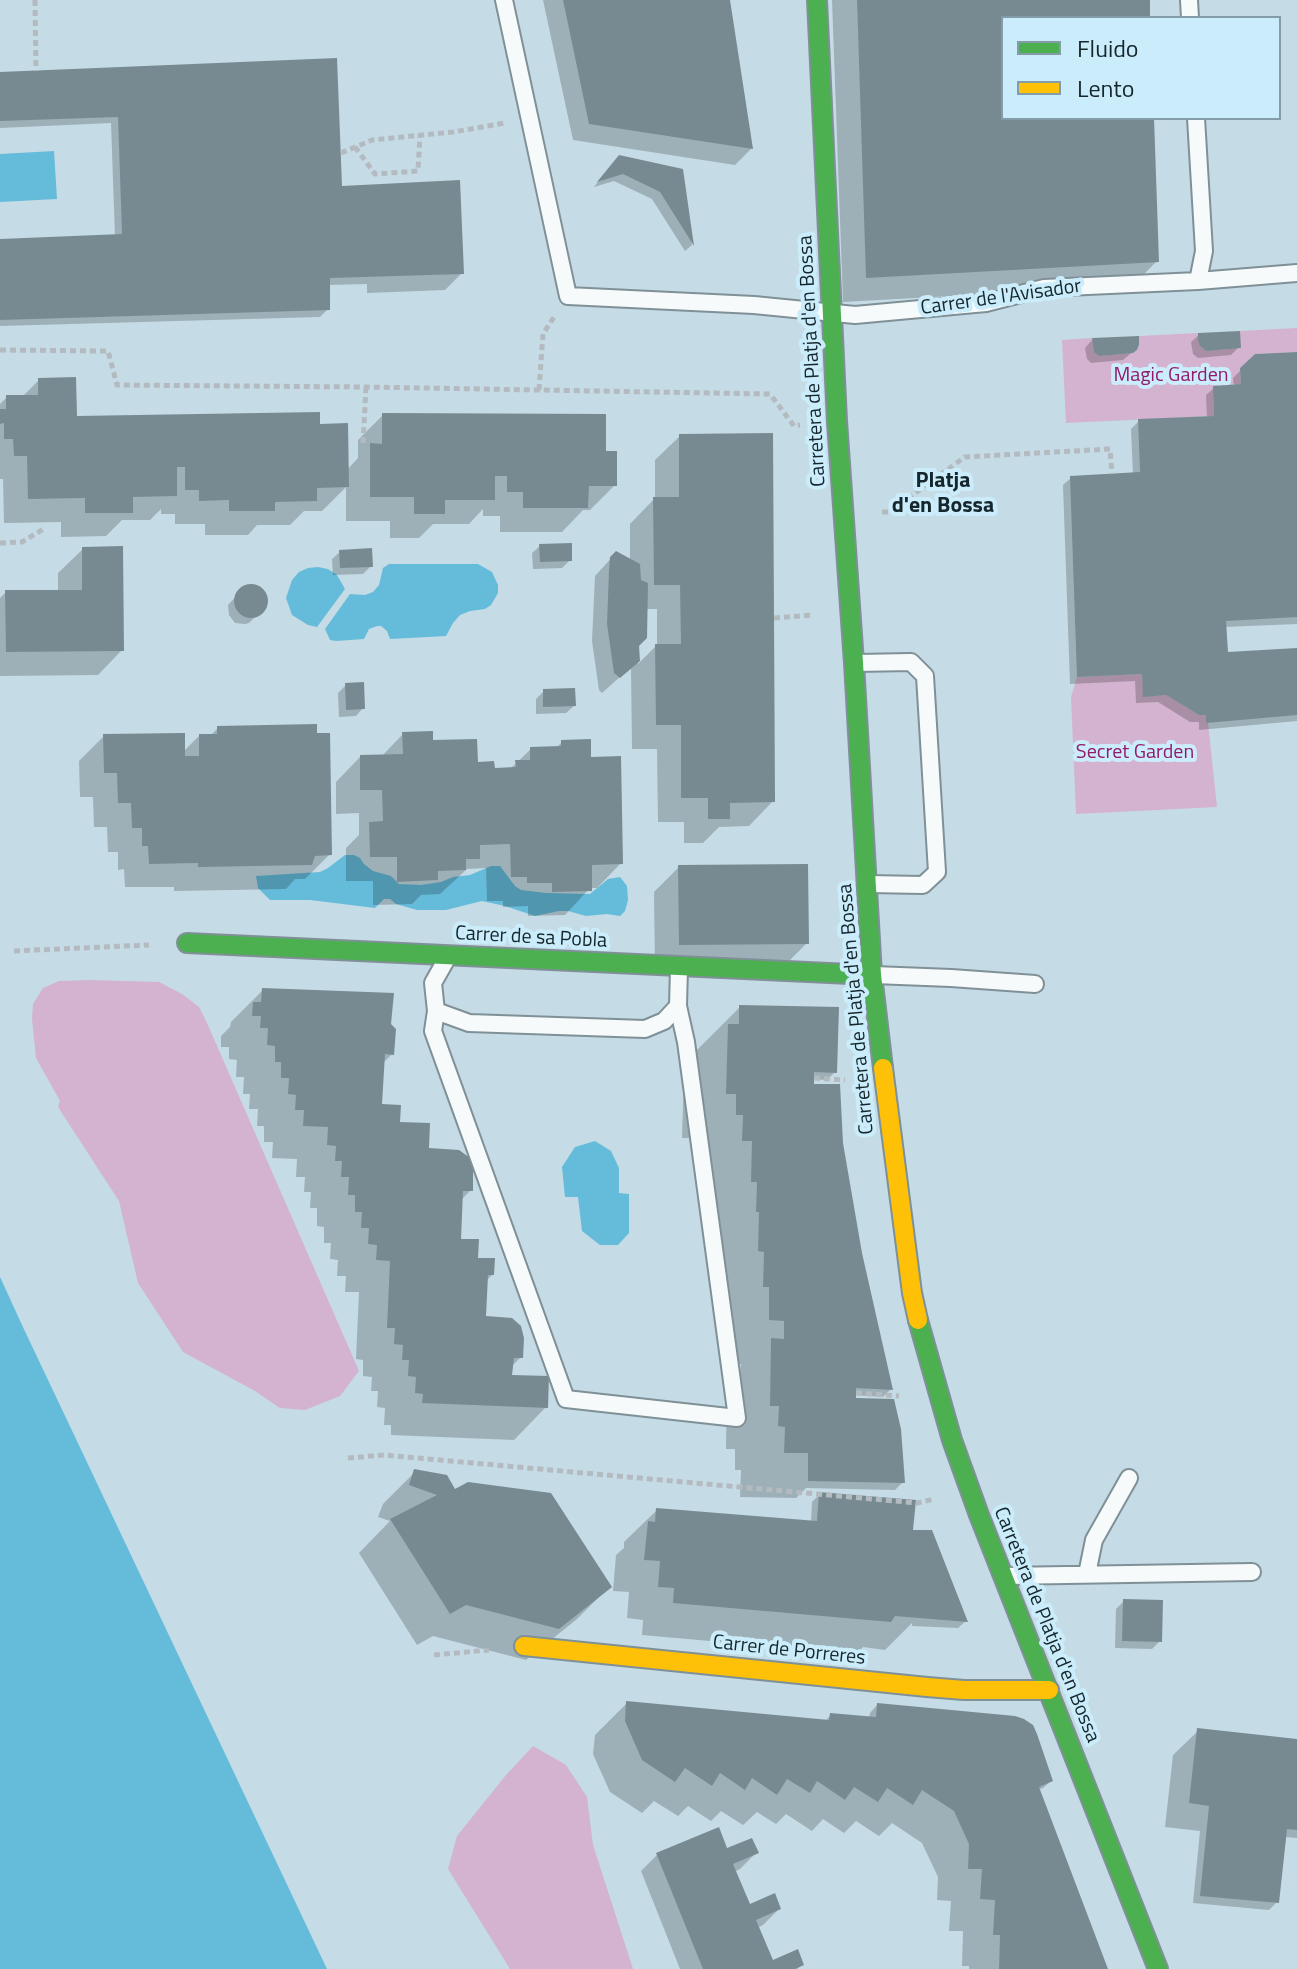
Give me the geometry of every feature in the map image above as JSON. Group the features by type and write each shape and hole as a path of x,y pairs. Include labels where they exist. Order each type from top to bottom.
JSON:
{"street":[{"name":"Carretera de Platja d'en Bossa","path":"817,0 837,421 872,975 912,1293 930,1367 970,1490 1158,1969"},
{"name":"Carrer de sa Pobla","path":"187,943 872,975"},
{"name":"Carrer de Porreres","path":"524,1646 927,1687 1049,1690"}],"lane":[{"path":"504,0 568,296"},
{"path":"1196,120 1204,251 1198,281"},
{"name":"Carrer de l'Avisador","path":"568,296 754,305 855,315 986,303 1044,288 1297,273"},
{"path":"854,663 911,662 925,676 937,872 923,885 867,884"},
{"path":"449,956 433,983 436,1011 433,1031 566,1399 737,1418 686,1042 678,1006 679,966"},
{"path":"872,975 1035,984"},
{"path":"436,1011 469,1023 645,1029 664,1021 678,1006"},
{"path":"1087,1574 1094,1540 1129,1478"},
{"path":"1002,1576 1252,1572"}],"path":[{"path":"35,0 36,71"},
{"path":"341,153 372,140 453,132 530,119"},
{"path":"355,147 375,174 418,171 420,135"},
{"path":"539,390 543,334 568,296"},
{"path":"0,350 108,351 117,385 770,394 794,426 837,421"},
{"path":"363,443 366,387"},
{"path":"844,518 889,512 965,457 1110,449 1112,474"},
{"path":"0,543 22,542 45,528"},
{"path":"14,951 187,943"},
{"path":"348,1458 384,1455 917,1503 970,1490"},
{"path":"434,1655 524,1646"}],"green space":[{"name":"Magic Garden","path":"1297,328 1297,352 1255,354 1240,368 1241,384 1213,386 1214,416 1066,423 1062,340 1092,338 1094,351 1099,356 1133,353 1139,345 1139,336 1198,333 1200,346 1206,351 1240,348 1240,331"},
{"name":"Secret Garden","path":"1142,674 1144,696 1166,695 1199,715 1206,715 1217,807 1076,814 1071,697 1077,677"},
{"path":"59,981 159,982 199,1007 359,1371 340,1396 305,1410 280,1408 183,1352 138,1283 119,1201 58,1107 60,1101 36,1058 33,1004 43,988"},
{"path":"533,1746 566,1765 587,1797 593,1845 633,1969 510,1969 448,1869 457,1836"}],"water":[{"path":"54,151 57,199 0,202 0,154"},
{"path":"389,564 478,564 492,572 498,593 485,609 460,615 446,636 390,639 387,631 377,626 369,629 364,639 330,640 325,629 350,594 373,592 379,585 383,568"},
{"path":"318,567 337,575 345,589 317,627 292,615 286,598 292,580 299,572"},
{"path":"345,855 360,858 373,871 391,876 399,884 441,882 500,866 521,890 590,894 608,879 620,877 627,886 628,900 620,916 586,916 559,911 535,916 482,901 446,910 417,910 390,899 384,899 375,908 310,900 270,900 258,888 256,876 320,872"},
{"path":"595,1141 611,1151 619,1168 619,1193 629,1194 629,1233 618,1245 600,1245 582,1231 578,1197 565,1197 562,1167 575,1147"},
{"path":"0,1277 22,1325 327,1969 0,1969"}],"building":[{"path":"563,0 730,0 753,149 589,124"},
{"path":"857,0 1150,0 1150,16 1001,16 1001,120 1154,120 1159,262 866,278"},
{"path":"337,58 342,186 460,180 464,274 330,278 330,310 0,320 0,239 122,234 118,117 0,121 0,72"},
{"path":"619,155 683,169 694,246 660,192 623,174 597,182"},
{"path":"1240,331 1241,348 1206,351 1198,340 1198,333"},
{"path":"1139,336 1139,345 1133,353 1099,356 1094,352 1092,338"},
{"path":"1297,352 1297,617 1226,621 1228,652 1297,648 1297,715 1206,723 1206,715 1199,715 1166,695 1143,697 1142,674 1077,677 1070,476 1140,472 1138,419 1214,416 1213,386 1241,384 1240,368 1255,354"},
{"path":"76,377 77,416 320,412 320,424 348,423 349,487 317,488 317,501 275,502 275,511 229,511 229,500 199,501 199,490 185,490 185,467 177,467 177,496 133,497 133,513 85,513 85,498 28,499 27,456 14,456 13,439 4,439 0,409 6,409 6,395 38,395 38,378"},
{"path":"382,413 606,414 606,451 617,451 617,486 589,486 588,508 523,508 523,492 507,492 507,476 495,476 495,500 445,500 445,514 414,514 414,497 370,497 370,443 382,444"},
{"path":"773,433 775,802 730,803 730,819 708,819 708,798 681,798 681,725 656,725 655,644 681,644 680,585 654,585 653,497 679,497 679,434"},
{"path":"572,543 572,561 540,562 539,544"},
{"path":"123,546 124,651 6,652 5,590 82,590 82,547"},
{"path":"372,548 373,567 340,568 339,550"},
{"path":"616,551 640,564 641,580 648,583 647,638 639,646 640,661 620,678 614,673 607,624 610,557"},
{"path":"251,584 263,589 268,601 263,613 251,618 239,613 234,601 239,589"},
{"path":"364,682 365,709 346,710 345,683"},
{"path":"575,688 576,706 543,707 543,689"},
{"path":"317,724 317,733 330,733 332,855 315,856 312,865 198,867 198,863 149,864 148,846 142,846 142,828 132,828 131,803 118,803 117,773 104,773 103,734 185,733 185,756 199,756 199,734 217,734 217,726"},
{"path":"433,731 433,740 477,739 478,762 494,761 495,768 516,767 515,760 530,760 530,747 561,746 561,740 591,739 591,757 621,756 623,864 592,865 592,891 552,892 552,883 527,883 527,877 511,877 510,844 480,845 480,859 466,859 466,870 438,871 438,880 397,882 397,857 370,857 369,822 383,821 382,790 360,790 360,755 403,754 402,732"},
{"path":"808,864 809,944 679,945 678,865"},
{"path":"262,988 394,993 391,1024 396,1029 394,1055 385,1054 382,1104 401,1105 400,1122 430,1123 429,1148 459,1150 473,1160 473,1191 463,1191 461,1239 479,1239 478,1258 495,1258 494,1275 488,1275 486,1316 512,1318 521,1326 523,1358 514,1358 512,1375 549,1376 548,1408 422,1403 423,1394 415,1393 416,1377 408,1376 409,1360 402,1360 403,1345 394,1344 395,1328 387,1328 390,1261 376,1260 377,1245 368,1244 369,1228 361,1228 362,1212 355,1212 355,1195 348,1195 349,1177 341,1177 342,1161 335,1161 336,1146 327,1145 328,1127 303,1126 304,1110 295,1110 296,1095 288,1094 289,1078 281,1078 281,1062 275,1062 275,1046 267,1045 268,1028 260,1028 261,1016 252,1016 253,1002 261,1002"},
{"path":"739,1005 839,1007 837,1073 814,1072 814,1084 840,1084 843,1143 862,1253 893,1390 856,1388 856,1398 894,1399 901,1429 905,1483 808,1481 808,1453 784,1453 785,1427 778,1426 779,1406 770,1406 771,1338 784,1339 784,1321 769,1320 769,1287 763,1287 764,1252 758,1251 757,1182 751,1182 752,1141 742,1141 743,1115 736,1115 736,1094 726,1094 728,1024 739,1024"},
{"path":"414,1469 447,1475 455,1489 468,1482 551,1493 612,1587 559,1629 466,1605 450,1614 390,1519 437,1495 409,1485"},
{"path":"819,1492 916,1500 913,1530 932,1530 968,1622 895,1616 891,1622 673,1603 674,1588 658,1587 660,1561 644,1560 648,1521 655,1522 656,1508 817,1521"},
{"path":"1123,1599 1163,1600 1162,1642 1122,1641"},
{"path":"626,1701 829,1720 830,1713 876,1717 877,1703 1024,1719 1033,1725 1053,1781 1039,1787 1108,1969 999,1969 1000,1935 993,1935 995,1900 980,1899 982,1869 968,1869 969,1844 954,1811 922,1790 913,1805 887,1788 878,1802 854,1787 845,1800 817,1781 810,1793 787,1779 777,1795 752,1778 745,1790 720,1773 712,1786 685,1768 675,1782 642,1760 625,1721"},
{"path":"1197,1728 1297,1739 1297,1830 1287,1829 1279,1903 1200,1896 1209,1806 1189,1803"},
{"path":"719,1827 727,1848 752,1838 759,1853 733,1864 750,1904 775,1893 781,1909 756,1920 773,1960 798,1949 804,1965 795,1969 703,1969 656,1853"}],"traffic: fast":[{"path":"817,0 837,421 872,975 883,1068"},
{"path":"187,943 872,975"},
{"path":"918,1320 952,1440 979,1515 1158,1969"}],"traffic: slow":[{"path":"883,1068 918,1320"},
{"path":"524,1646 927,1687 1049,1690"}],"district":[{"name":"Platja d'en Bossa","path":"943,494"}]}
